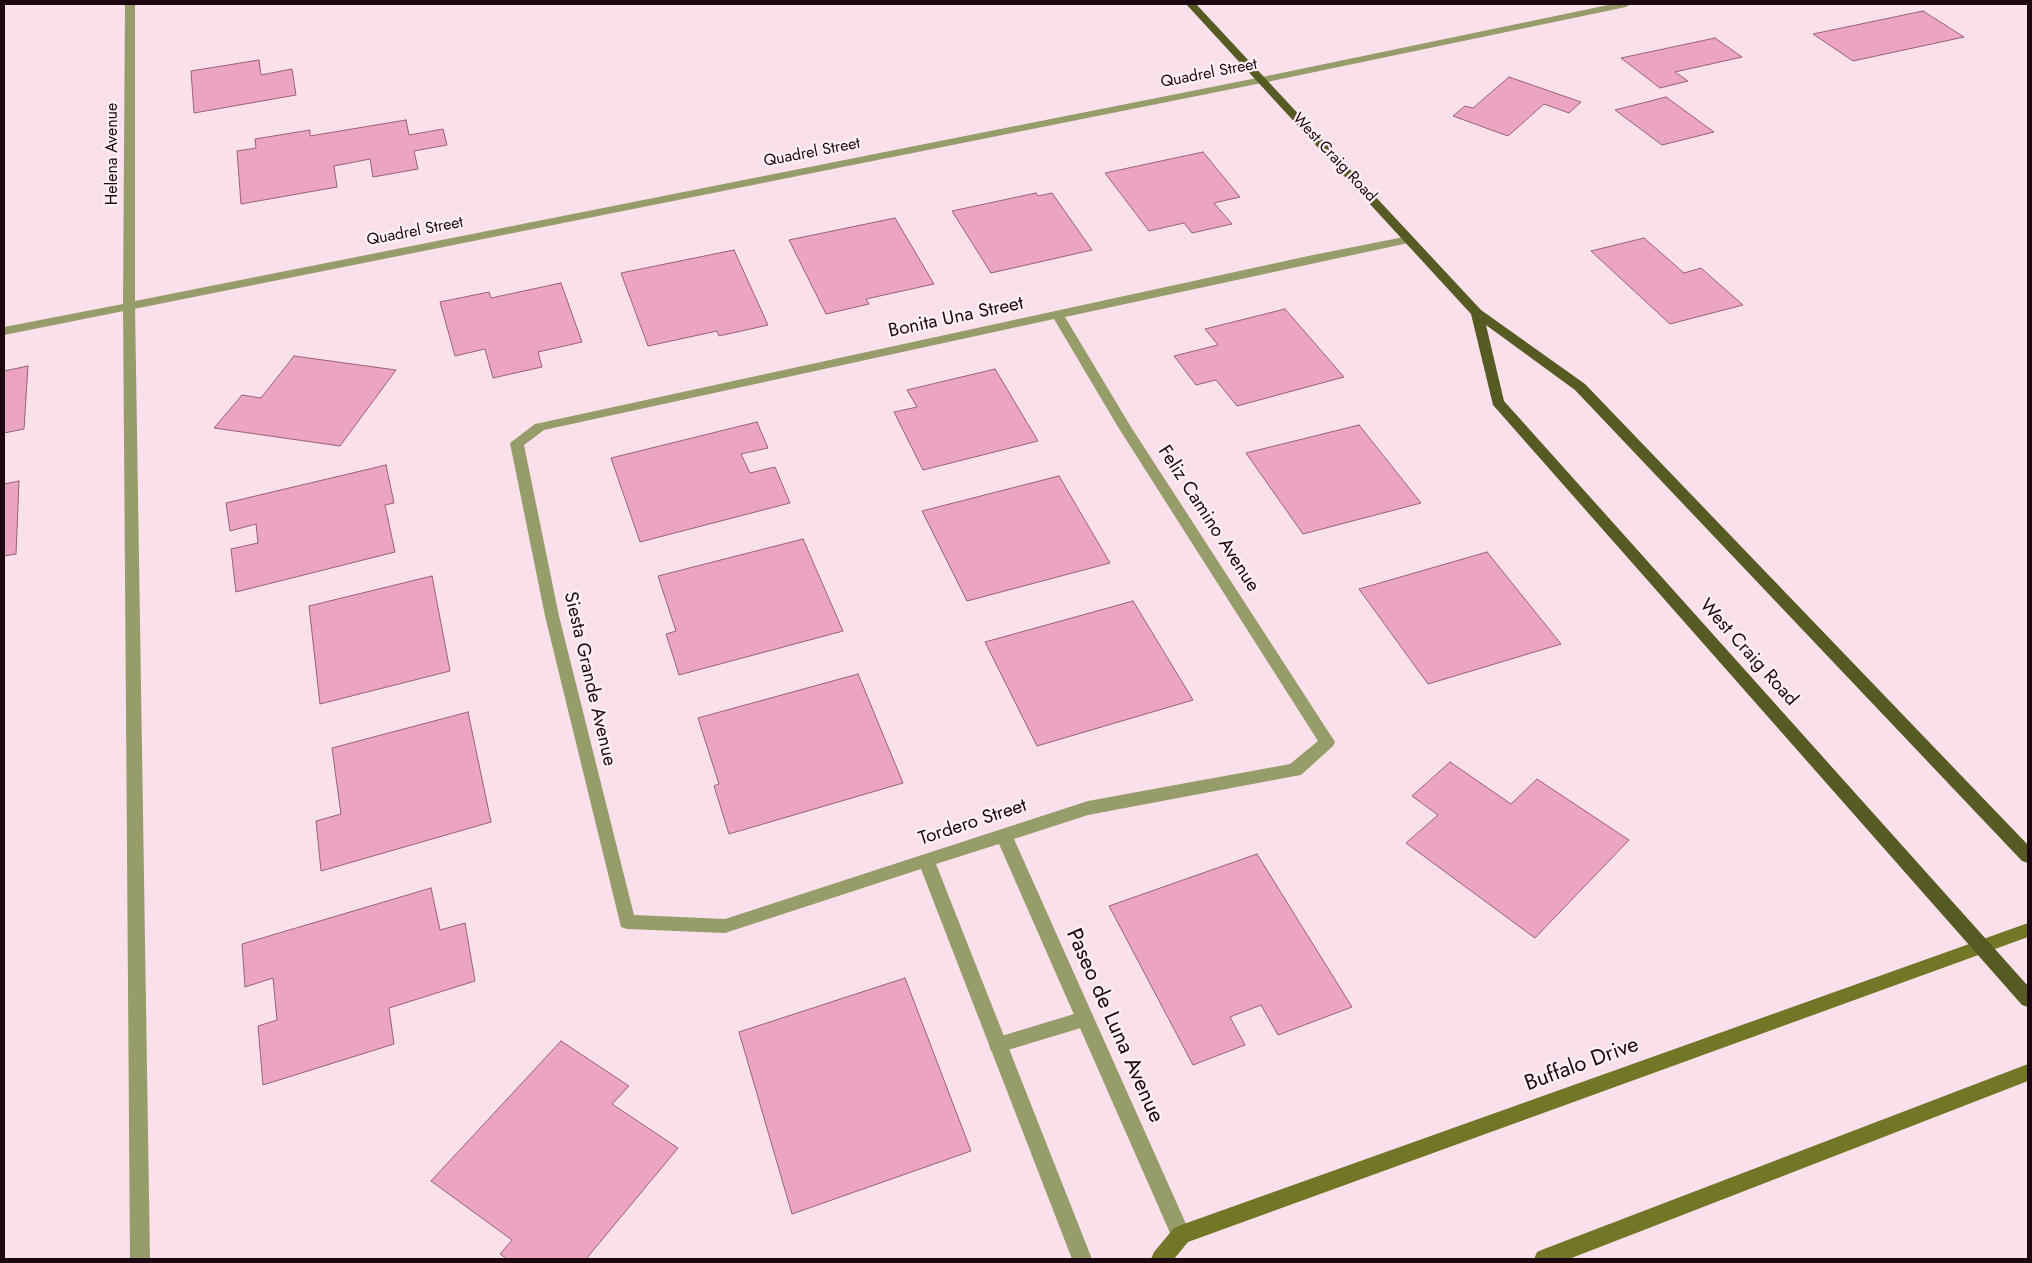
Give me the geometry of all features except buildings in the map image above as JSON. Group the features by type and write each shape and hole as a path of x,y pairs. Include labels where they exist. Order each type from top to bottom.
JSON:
{"main road":[{"name":"West Craig Road","path":"1191,4 1477,314 1580,387 2028,856"},
{"name":"West Craig Road","path":"1477,314 1498,402 2028,999"},
{"name":"Buffalo Drive","path":"1181,1235 2028,930"},
{"path":"1544,1259 2028,1072"},
{"path":"1161,1259 1181,1235"}],"street":[{"name":"Helena Avenue","path":"130,4 129,305 140,1259"},
{"name":"Quadrel Street","path":"4,331 1262,80 1626,4"},
{"name":"Bonita Una Street","path":"517,443 540,427 1409,240"},
{"name":"Feliz Camino Avenue","path":"1058,315 1130,435 1327,742"},
{"name":"Siesta Grande Avenue","path":"517,443 552,616 627,922"},
{"name":"Tordero Street","path":"627,922 725,926 1088,808 1295,770 1327,742"},
{"name":"Paseo de Luna Avenue","path":"1004,836 1181,1235"},
{"path":"926,861 1082,1259"},
{"path":"998,1045 1084,1019"}]}
